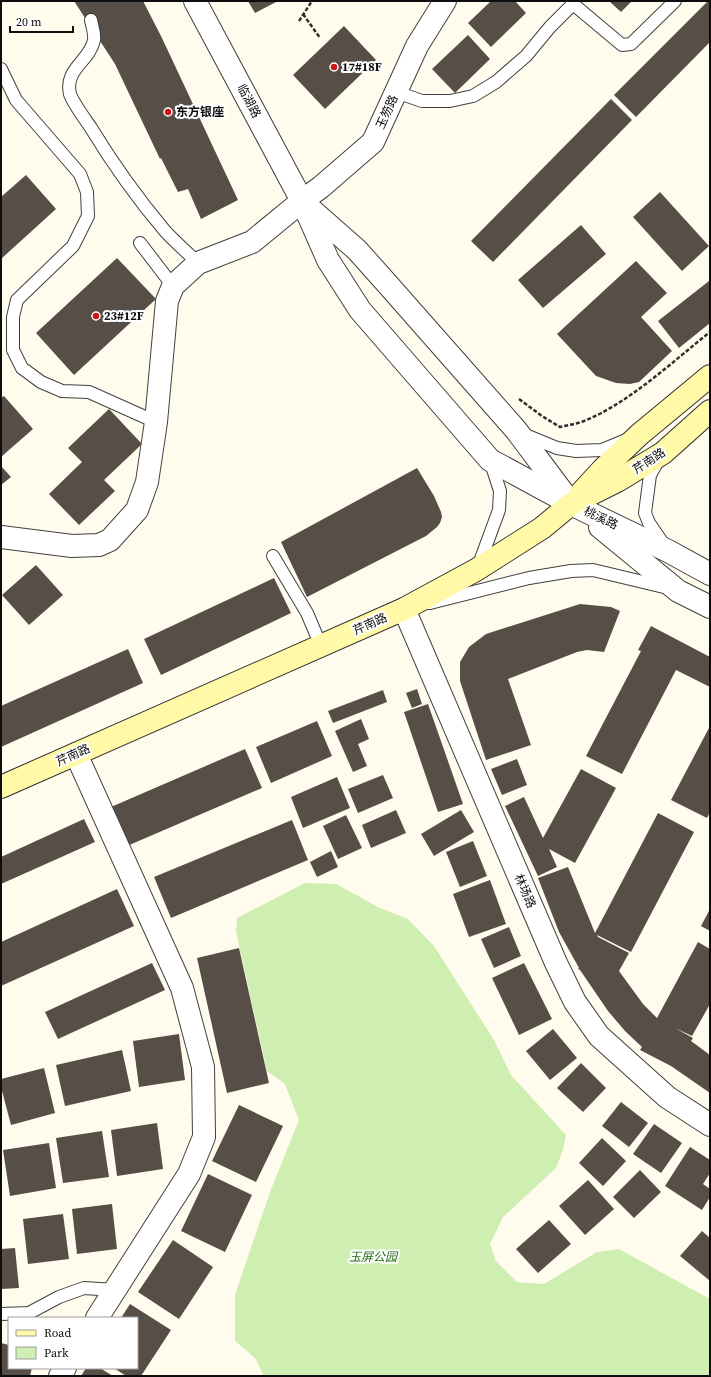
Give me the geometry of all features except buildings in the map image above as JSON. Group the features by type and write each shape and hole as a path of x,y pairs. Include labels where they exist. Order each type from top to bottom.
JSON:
{"main road":[{"path":"571,504 603,469 640,434 710,376"},
{"name":"芹南路","path":"1,787 404,609 476,570 542,528 571,504 616,481 663,453 710,411"}],"street":[{"name":"临湖路","path":"195,1 302,201 328,260 360,310 490,460"},
{"name":"玉笏路","path":"198,263 252,242 321,187 373,142 417,46 445,1"},
{"path":"302,201 357,250 516,430 571,504"},
{"path":"1,537 72,546 99,545 110,540 137,510 147,482 156,422 167,301 173,286 198,263"},
{"path":"490,460 571,504"},
{"name":"桃溪路","path":"571,504 668,551 710,574"},
{"name":"桃溪路","path":"571,504 678,591 710,607"},
{"name":"林场路","path":"404,609 556,963 575,1002 599,1036 610,1046 667,1097 710,1124"},
{"path":"76,754 182,988 202,1067 204,1137 189,1174 98,1317"}],"lane":[{"path":"396,92 422,101 450,101 473,96 496,82 526,56 550,27 573,4 622,45 631,44 675,1"},
{"path":"91,20 94,41 88,53 73,71 70,81 70,94 104,150 145,207 166,232 198,263"},
{"path":"1,69 16,100 80,174 87,192 88,216 73,246 18,300 13,317 13,350 22,368 41,382 62,391 89,392 156,422"},
{"path":"140,243 173,286"},
{"path":"516,430 557,448 576,451 602,450 640,434"},
{"path":"663,453 650,475 645,514 651,527 668,551"},
{"path":"476,570 499,510 500,491 490,460"},
{"path":"273,556 307,612 321,646"},
{"name":"桃溪路","path":"404,609 529,578 571,571 593,570 678,591"},
{"path":"1,1314 30,1313 59,1297 84,1288 115,1290"}],"path":[{"path":"299,20 312,1"},
{"path":"303,14 320,38"},
{"path":"514,395 542,416 560,427 582,422 602,413 630,395 710,332"}],"green space":[{"name":"玉屏公园","path":"305,883 336,884 380,908 408,919 434,946 494,1040 511,1075 566,1135 563,1150 556,1168 503,1217 490,1244 496,1261 517,1282 544,1284 597,1252 619,1249 710,1299 710,1376 264,1376 255,1358 235,1341 235,1295 270,1192 299,1120 285,1084 267,1071 236,931 237,918"}],"place":[{"name":"17#18F","path":"334,67"},
{"name":"东方银座","path":"168,112"},
{"name":"23#12F","path":"96,316"}]}
